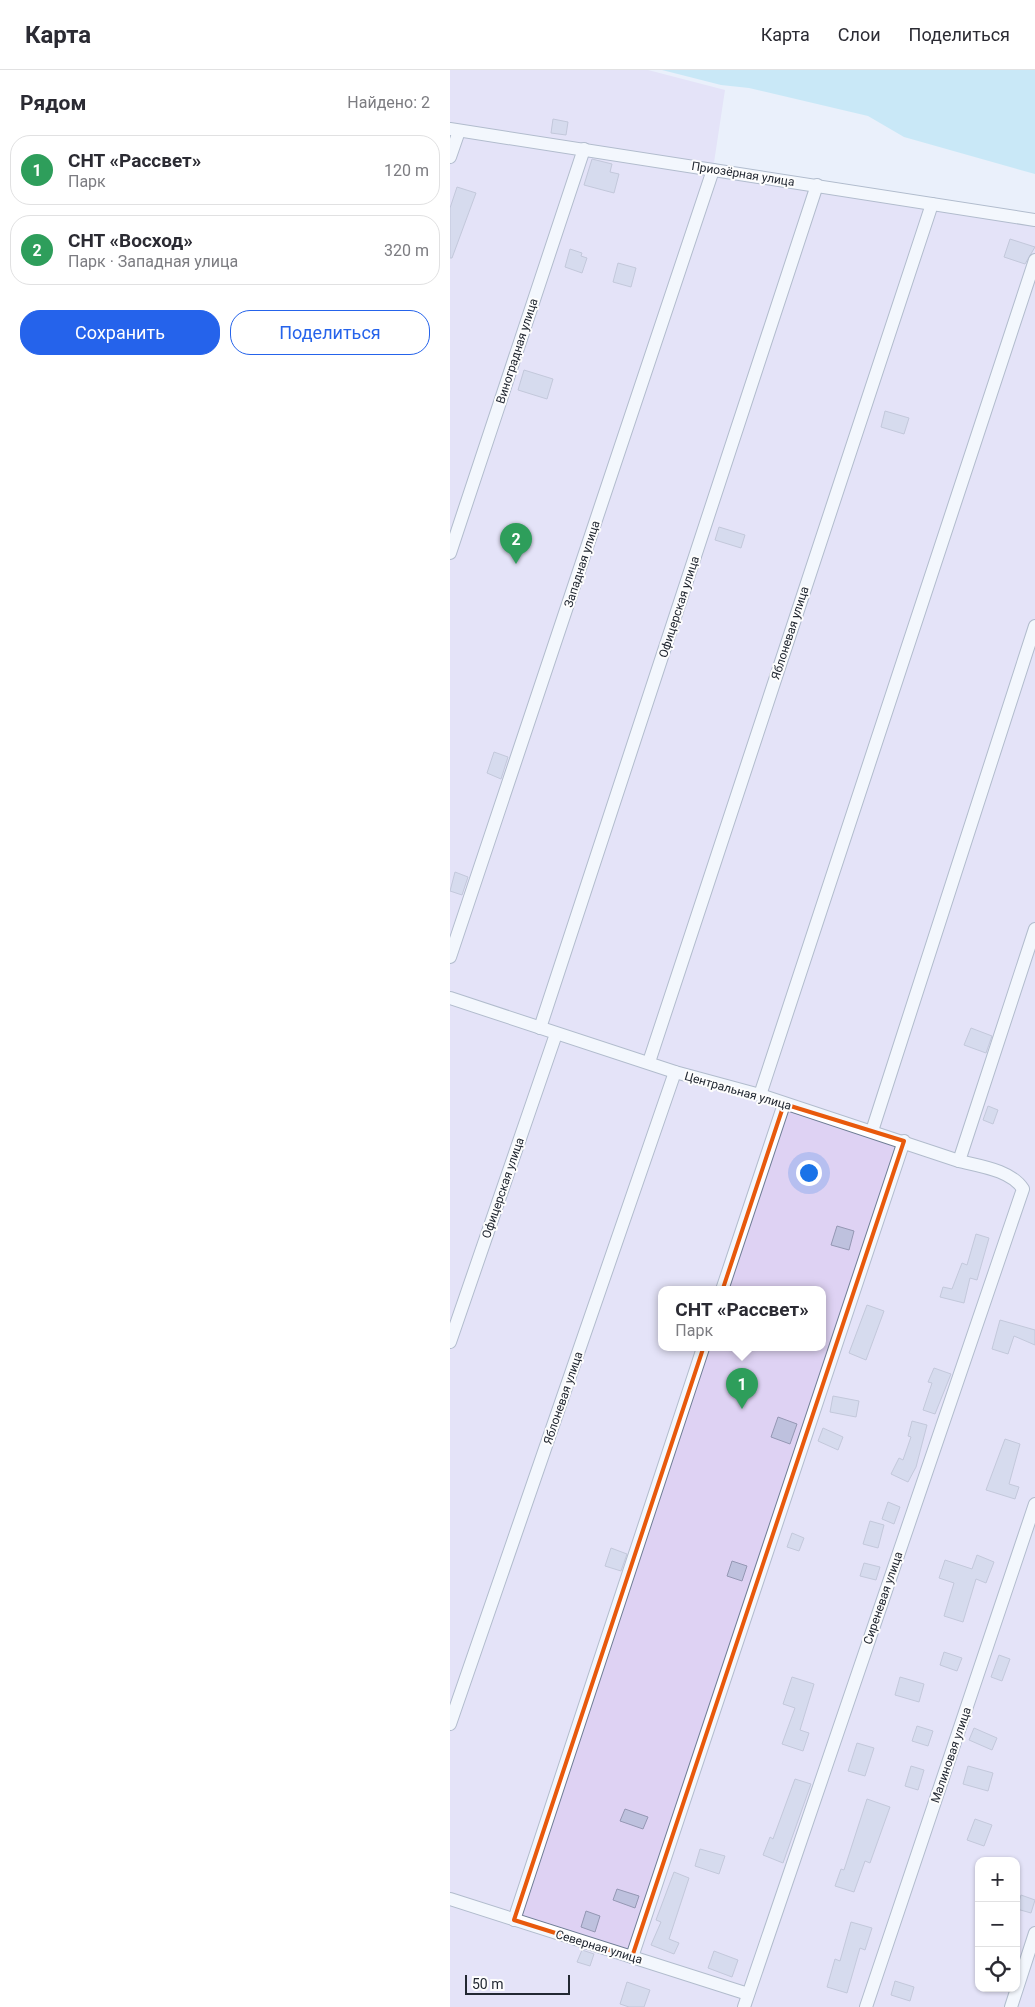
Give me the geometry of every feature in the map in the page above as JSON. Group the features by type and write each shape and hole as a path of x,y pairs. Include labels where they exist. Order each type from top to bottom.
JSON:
{"street":[{"name":"Приозёрная улица","path":"454,130 1035,220"},
{"path":"450,157 454,130"},
{"name":"Виноградная улица","path":"450,553 584,149"},
{"name":"Западная улица","path":"450,957 713,170"},
{"name":"Офицерская улица","path":"540,1028 817,185"},
{"name":"Яблоневая улица","path":"649,1062 932,204"},
{"path":"760,1095 1035,260"},
{"path":"872,1132 1035,626"},
{"path":"958,1161 1035,929"},
{"name":"Центральная улица","path":"450,998 675,1072 760,1095 958,1161 984,1167 1018,1182 1023,1189"},
{"name":"Офицерская улица","path":"450,1342 556,1034"},
{"name":"Яблоневая улица","path":"450,1724 675,1072"},
{"path":"723,1286 784,1104"},
{"path":"632,1957 904,1142"},
{"name":"Сиреневая улица","path":"744,2007 1023,1189"},
{"path":"514,1920 702,1351"},
{"name":"Малиновая улица","path":"866,2007 1035,1504"},
{"name":"Северная улица","path":"450,1899 748,1994"},
{"path":"1011,2007 1035,1933"}],"highlighted area":[{"path":"784,1104 904,1141 632,1957 514,1920"}],"shaded area":[{"path":"450,70 648,70 725,90 713,169 1035,220 1035,2007 450,2007"}],"water":[{"path":"662,70 1035,70 1035,174 904,137 868,116 749,88 721,85"}],"building":[{"path":"553,119 568,122 566,135 551,133"},
{"path":"592,159 612,164 610,172 619,174 614,193 584,185"},
{"path":"457,187 476,193 452,258 450,258 450,208"},
{"path":"1010,239 1035,247 1025,264 1004,257"},
{"path":"570,249 582,253 581,256 587,258 582,273 565,267"},
{"path":"618,263 636,268 631,287 613,282"},
{"path":"524,370 553,379 547,399 518,390"},
{"path":"885,411 909,418 904,434 881,427"},
{"path":"719,527 745,535 741,548 715,540"},
{"path":"494,752 508,757 501,779 487,773"},
{"path":"455,872 468,877 462,895 450,891"},
{"path":"971,1028 992,1036 986,1053 964,1045"},
{"path":"988,1106 998,1110 993,1124 983,1120"},
{"path":"837,1226 854,1231 849,1250 831,1245"},
{"path":"976,1234 989,1238 977,1280 970,1278 964,1303 940,1297 943,1287 952,1289 962,1263 967,1265"},
{"path":"867,1305 884,1311 866,1360 849,1353"},
{"path":"1000,1320 1035,1330 1035,1345 1014,1336 1008,1354 992,1349"},
{"path":"934,1368 951,1374 935,1414 923,1410 932,1383 928,1382"},
{"path":"833,1396 859,1401 856,1417 830,1412"},
{"path":"778,1417 797,1424 790,1444 771,1437"},
{"path":"912,1421 927,1425 916,1467 908,1482 891,1474 899,1458 903,1460 911,1437 908,1436"},
{"path":"823,1428 843,1437 838,1450 818,1441"},
{"path":"1005,1439 1020,1444 1009,1484 1019,1487 1015,1499 986,1490"},
{"path":"888,1502 900,1507 894,1524 882,1519"},
{"path":"870,1521 884,1525 878,1548 863,1544"},
{"path":"792,1533 804,1538 799,1551 787,1547"},
{"path":"611,1548 627,1554 621,1571 605,1566"},
{"path":"977,1555 994,1562 986,1583 976,1579 963,1622 944,1616 954,1583 939,1578 945,1560 972,1569"},
{"path":"732,1561 747,1566 742,1581 727,1576"},
{"path":"864,1563 880,1567 876,1580 860,1576"},
{"path":"944,1652 962,1658 957,1671 940,1665"},
{"path":"999,1655 1010,1659 1002,1681 991,1677"},
{"path":"792,1677 814,1684 800,1730 809,1733 803,1751 782,1744 795,1708 783,1704"},
{"path":"900,1677 924,1684 919,1702 895,1695"},
{"path":"917,1726 933,1731 928,1746 912,1741"},
{"path":"974,1728 997,1738 992,1750 969,1740"},
{"path":"857,1743 874,1748 865,1776 848,1771"},
{"path":"911,1766 924,1770 918,1790 905,1786"},
{"path":"968,1766 993,1773 988,1791 963,1784"},
{"path":"795,1779 811,1784 783,1863 763,1855 770,1837 773,1839"},
{"path":"867,1799 890,1807 870,1863 865,1861 854,1892 835,1886 841,1869 844,1870"},
{"path":"625,1809 648,1817 643,1829 620,1821"},
{"path":"975,1819 992,1825 984,1846 967,1840"},
{"path":"700,1849 725,1856 719,1874 695,1866"},
{"path":"674,1872 689,1878 669,1939 679,1943 674,1954 651,1945 661,1922 656,1920"},
{"path":"617,1889 639,1896 635,1908 613,1900"},
{"path":"1021,1895 1035,1900 1031,1913 1020,1910"},
{"path":"586,1911 600,1916 595,1932 581,1927"},
{"path":"851,1922 872,1928 865,1950 860,1948 847,1993 827,1987 835,1959 840,1961"},
{"path":"582,1950 594,1954 590,1966 577,1962"},
{"path":"714,1951 738,1960 732,1977 708,1968"},
{"path":"895,1981 914,1987 910,2001 891,1995"},
{"path":"627,1982 650,1990 644,2007 629,2007 620,2004"}],"place":[{"name":"СНТ «Восход»","path":"516,564"},
{"name":"СНТ «Рассвет»","path":"742,1409"}]}
